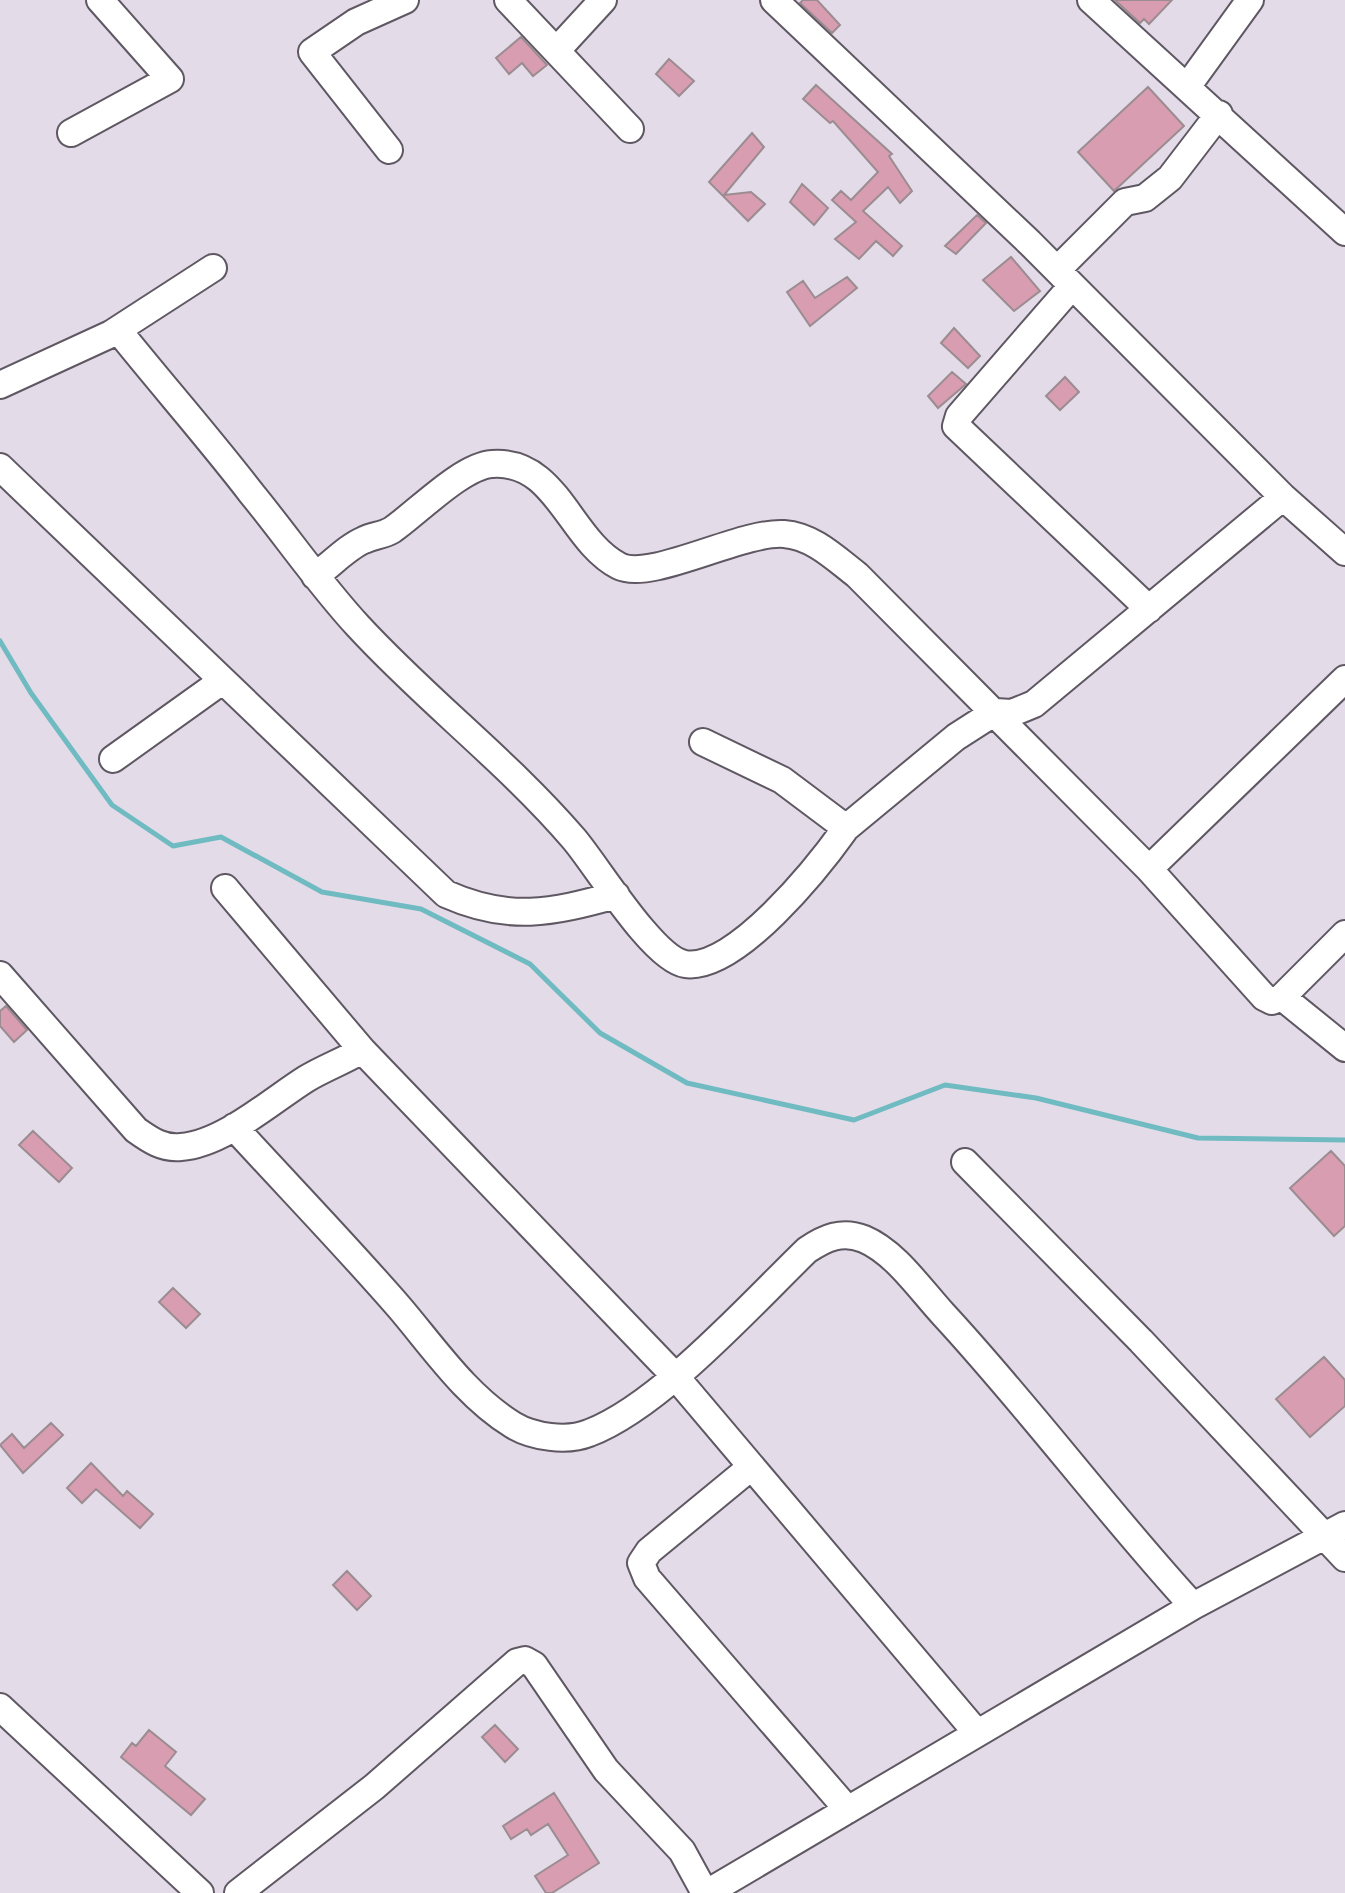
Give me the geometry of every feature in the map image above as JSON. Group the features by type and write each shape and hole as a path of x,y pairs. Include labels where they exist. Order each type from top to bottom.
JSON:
{"street":[{"path":"71,133 170,79 100,0"},
{"path":"389,150 312,52 356,22 405,0"},
{"path":"508,0 630,129"},
{"path":"557,50 603,0"},
{"path":"774,0 1065,278 1283,497 1345,552"},
{"path":"1091,0 1345,232"},
{"path":"1187,87 1250,0"},
{"path":"1149,609 956,426 959,416 1125,202 1145,198 1170,178 1219,114"},
{"path":"0,385 118,330 213,268"},
{"path":"118,330 315,576 392,662 532,793 574,839 644,931 682,964 709,963 744,944 831,850 846,828 956,737 995,712 1012,713 1034,704 1283,497"},
{"path":"315,576 362,541 391,530 470,470 489,464 511,464 536,476 594,546 626,568 644,569 772,535 791,535 818,546 857,575 1149,869 1264,997 1272,1001 1282,997 1345,934"},
{"path":"0,467 446,894 487,911 521,913 577,906 616,895"},
{"path":"1149,869 1345,679"},
{"path":"113,759 222,681"},
{"path":"703,742 782,780 846,828"},
{"path":"225,888 362,1050 675,1376 977,1733"},
{"path":"0,975 66,1053 148,1139 171,1147 185,1147 234,1127 306,1080 362,1050"},
{"path":"1282,997 1345,1048"},
{"path":"234,1127 397,1305 467,1388 514,1426 549,1437 586,1435 614,1421 675,1376 807,1250 824,1239 844,1234 863,1239 899,1266 998,1374 1193,1606"},
{"path":"965,1162 1335,1530 1345,1558"},
{"path":"751,1467 649,1551 641,1563 647,1578 848,1810"},
{"path":"238,1893 374,1787 517,1662 525,1660 534,1665 606,1770 682,1851 706,1893 1193,1606 1335,1530"},
{"path":"0,1707 200,1893"}],"building":[{"path":"803,0 817,0 840,25 832,33 800,3"},
{"path":"1115,0 1172,0 1149,24 1144,19 1140,23"},
{"path":"521,37 547,65 533,76 522,63 509,74 496,58"},
{"path":"669,59 694,81 679,96 656,74"},
{"path":"816,85 892,154 889,156 912,191 900,203 888,187 863,211 902,246 893,256 876,241 859,259 835,239 856,222 832,200 841,191 851,200 878,172 833,121 830,123 803,99"},
{"path":"1148,87 1184,126 1114,191 1078,152"},
{"path":"752,133 764,147 724,195 751,192 765,204 748,221 709,182"},
{"path":"802,184 828,208 814,225 790,202"},
{"path":"977,215 986,223 956,254 945,246"},
{"path":"1011,257 1040,291 1014,311 983,280"},
{"path":"847,277 857,288 810,326 787,292 803,281 815,298"},
{"path":"954,328 980,356 968,368 941,343"},
{"path":"952,372 966,384 938,408 928,396"},
{"path":"1065,377 1079,392 1060,410 1046,396"},
{"path":"6,1006 27,1030 14,1042 0,1026 0,1011"},
{"path":"33,1131 72,1168 59,1182 19,1145"},
{"path":"1331,1151 1345,1166 1345,1226 1334,1236 1290,1188"},
{"path":"173,1288 200,1314 186,1328 159,1302"},
{"path":"1324,1357 1345,1380 1345,1406 1310,1437 1276,1399"},
{"path":"51,1423 63,1435 23,1473 0,1445 12,1434 24,1448"},
{"path":"91,1463 123,1496 127,1491 153,1514 140,1528 96,1489 82,1503 67,1488"},
{"path":"347,1571 371,1596 357,1610 333,1585"},
{"path":"495,1725 518,1749 505,1762 482,1737"},
{"path":"149,1730 176,1752 165,1766 205,1799 191,1815 121,1757 132,1743 136,1746"},
{"path":"554,1793 599,1863 552,1893 546,1893 535,1876 568,1855 548,1824 531,1835 527,1829 511,1839 503,1826"}],"waterway":[{"path":"0,641 31,693 112,805 173,846 221,837 322,892 421,909 530,964 600,1033 687,1083 854,1120 945,1085 1036,1098 1198,1138 1345,1140"}]}
